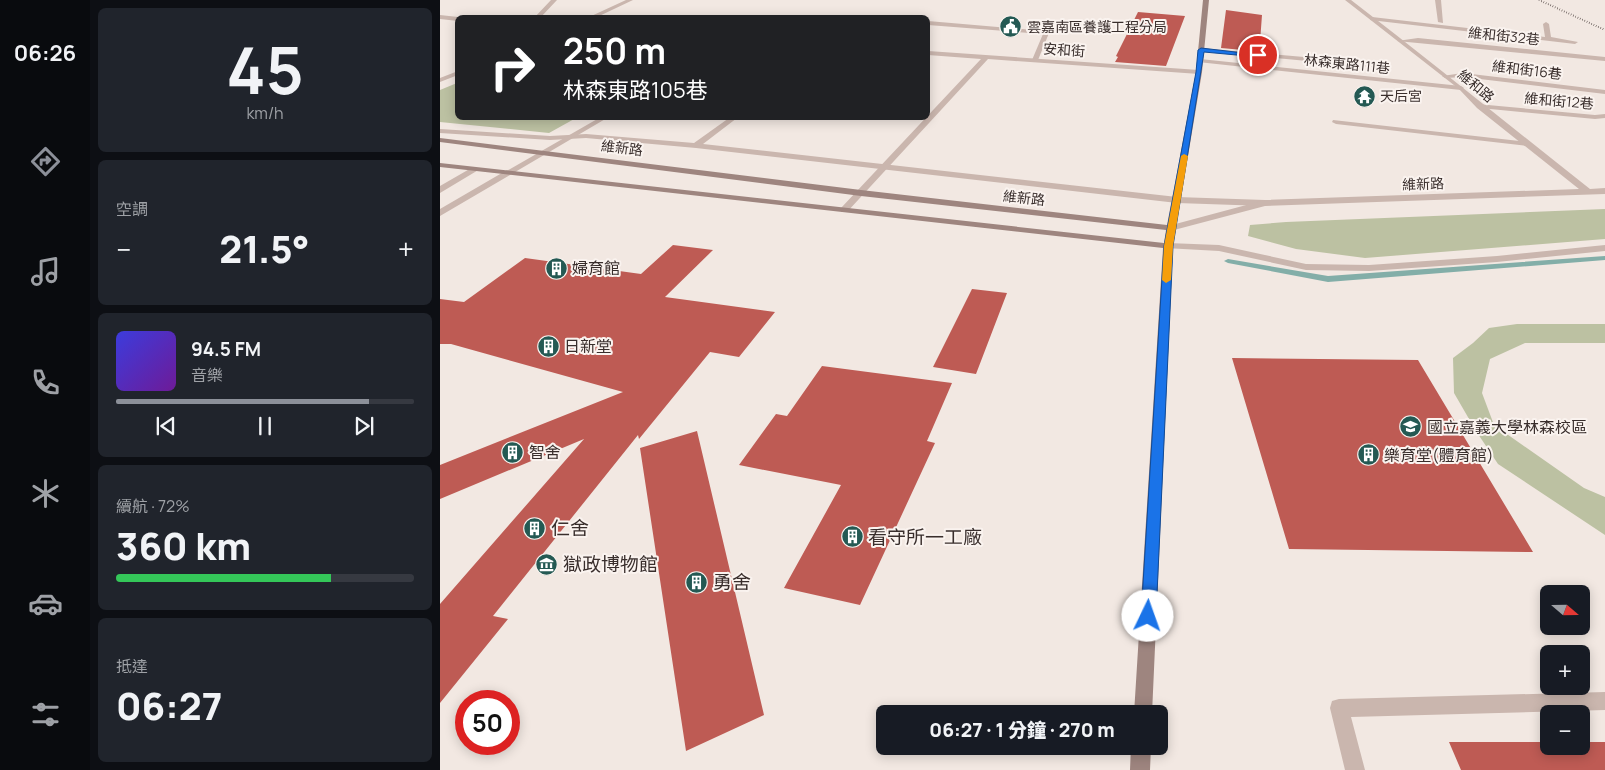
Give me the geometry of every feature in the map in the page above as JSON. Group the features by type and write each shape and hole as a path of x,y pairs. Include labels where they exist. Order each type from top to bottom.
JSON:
{"street":[{"path":"539,15 554,0"},
{"path":"596,15 630,0"},
{"path":"1143,705 1168,246 1199,72 1206,0"},
{"name":"維和路","path":"1348,0 1461,88 1480,106 1588,192"},
{"path":"1438,0 1441,22"},
{"path":"440,17 455,19"},
{"path":"1372,19 1575,42"},
{"path":"930,23 1046,33 1035,60"},
{"path":"1546,24 1548,39"},
{"name":"維和街32巷","path":"1400,41 1418,40 1605,59"},
{"path":"1201,50 1372,66"},
{"name":"安和街","path":"930,53 1199,72"},
{"path":"930,119 986,57"},
{"name":"林森東路111巷","path":"1200,61 1461,88"},
{"path":"440,80 455,74"},
{"name":"維和街16巷","path":"1445,76 1463,75 1605,92"},
{"name":"維和街12巷","path":"1480,106 1595,117 1605,116"},
{"path":"440,213 599,120"},
{"path":"696,146 730,120"},
{"path":"844,210 929,120"},
{"path":"1336,122 1528,144"},
{"path":"440,131 550,138 586,136 696,146 1176,200 1264,203"},
{"name":"維新路","path":"440,140 860,193 1171,228 1264,203 1605,191"},
{"name":"維新路","path":"440,165 1168,246"},
{"path":"440,190 476,169"},
{"path":"1168,246 1219,248 1306,267 1360,268 1497,259 1605,248"},
{"path":"1355,770 1339,708 1605,701"},
{"path":"1140,770 1141,755"}],"green space":[{"path":"455,84 455,120 572,120 549,133 440,122 440,90"},
{"path":"1605,209 1605,239 1365,258 1296,249 1248,236 1250,225 1286,222"},
{"path":"1517,324 1605,324 1605,343 1525,343 1490,359 1482,393 1494,425 1584,488 1605,497 1605,535 1498,464 1454,393 1453,358 1489,328"}],"building":[{"path":"1226,10 1262,15 1260,42 1254,41 1254,51 1221,48"},
{"path":"1138,12 1185,16 1166,66 1115,62 1118,57 1116,56"},
{"path":"673,245 713,250 665,297 775,312 739,357 710,352 639,439 638,435 493,616 508,619 440,703 440,604 584,439 440,499 440,465 623,392 451,344 440,344 440,299 464,302 525,258 641,274"},
{"path":"972,289 1007,293 976,374 933,367"},
{"name":"樂育堂(體育館)","path":"1232,358 1418,360 1533,552 1289,549"},
{"name":"看守所一工廠","path":"822,366 952,383 927,441 935,443 860,605 784,588 841,485 739,465 776,414 787,416"},
{"name":"勇舍","path":"697,431 764,715 686,751 640,448"},
{"path":"1449,742 1540,742 1540,755 1590,755 1590,742 1605,742 1605,770 1461,770"}],"waterway":[{"path":"1228,261 1328,279 1605,258"}],"railway":[{"path":"1539,0 1605,30"}],"slow traffic":[{"path":"1166,280 1168,246 1184,156"}],"place":[{"name":"雲嘉南區養護工程分局","path":"1011,27"},
{"name":"天后宮","path":"1364,96"},
{"name":"婦育館","path":"556,268"},
{"name":"日新堂","path":"548,346"},
{"name":"國立嘉義大學林森校區","path":"1411,427"},
{"name":"智舍","path":"513,452"},
{"name":"樂育堂(體育館)","path":"1368,455"},
{"name":"仁舍","path":"535,528"},
{"name":"看守所一工廠","path":"852,537"},
{"name":"獄政博物館","path":"547,564"},
{"name":"勇舍","path":"697,582"}],"route":[{"path":"1148,616 1168,246 1199,72 1201,50 1258,55"}]}
